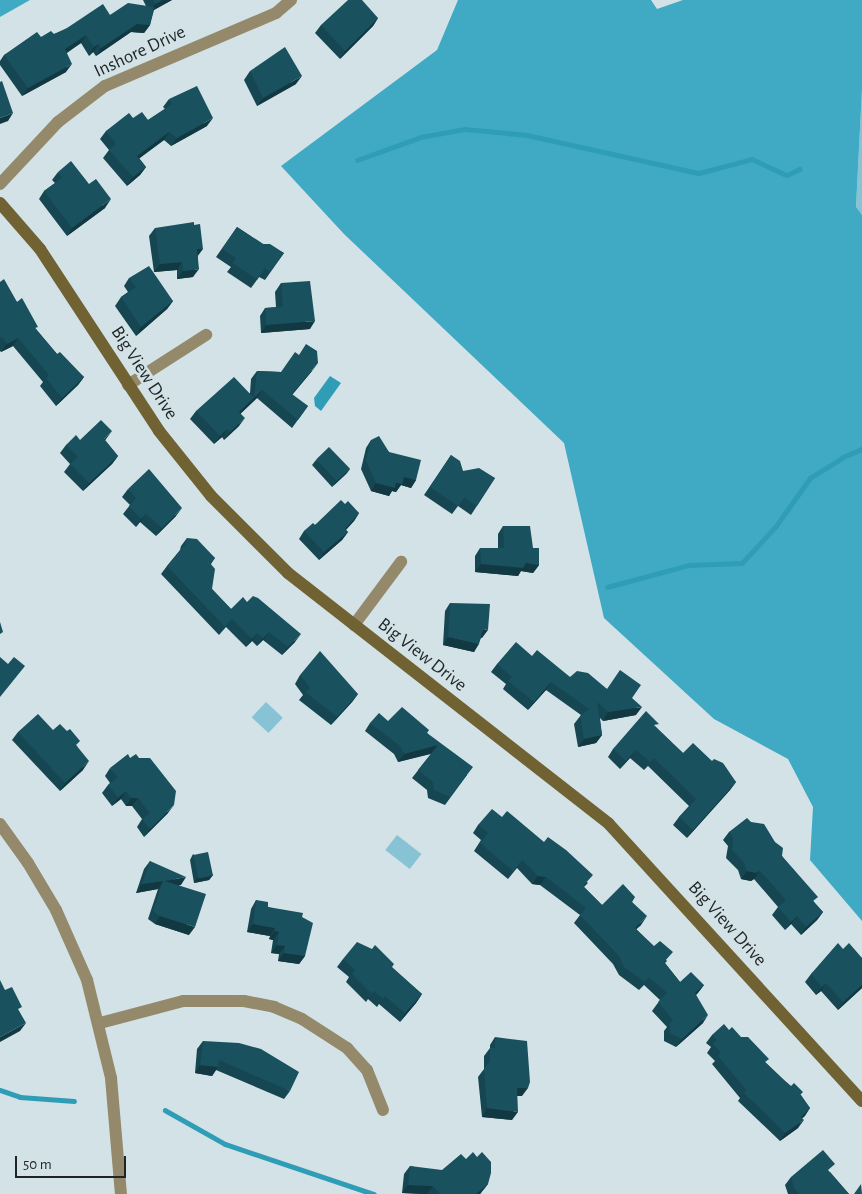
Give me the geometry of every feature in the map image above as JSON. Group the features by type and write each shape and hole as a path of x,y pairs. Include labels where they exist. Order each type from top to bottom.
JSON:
{"street":[{"name":"Inshore Drive","path":"0,184 58,122 105,86 276,13 291,0"},
{"name":"Big View Drive","path":"0,203 50,262 158,430 211,496 288,573 609,824 862,1101"},
{"path":"128,385 206,335"},
{"path":"354,625 401,562"},
{"path":"0,824 28,863 56,910 87,980 100,1023 116,1116 121,1194"},
{"path":"100,1023 183,1000 244,1001 274,1007 302,1019 348,1048 367,1070 383,1110"}],"shaded area":[{"path":"0,0 30,0 0,17"},
{"path":"458,0 651,0 657,9 683,0 862,0 862,89 856,207 862,215 862,921 810,860 813,807 788,759 714,719 604,618 564,443 344,234 281,166 437,50"},
{"path":"862,89 862,215 856,208"},
{"path":"330,376 341,383 321,411 315,406 314,398"},
{"path":"266,702 283,718 268,733 252,717"},
{"path":"397,835 421,854 410,869 385,850"}],"building":[{"path":"153,0 163,0 155,4"},
{"path":"348,0 362,0 378,18 345,51 321,25"},
{"path":"128,3 154,7 150,25 137,24 101,48 99,44 94,47 86,35 65,49 72,64 28,88 4,55 37,32 41,37 51,31 54,34 67,28 103,4 110,15"},
{"path":"285,47 302,76 263,98 250,71"},
{"path":"2,81 13,113 0,118 0,82"},
{"path":"197,86 213,118 177,138 169,132 137,156 146,167 133,177 109,150 116,144 106,131 129,113 133,118 142,112 148,120 172,104 169,99"},
{"path":"71,161 89,184 96,179 111,199 72,228 44,191 62,178 58,172"},
{"path":"194,222 194,225 200,224 203,249 197,249 199,269 183,271 182,262 160,264 155,228"},
{"path":"237,227 263,244 270,244 284,253 270,272 265,268 257,280 233,263 236,258 222,249"},
{"path":"149,266 173,301 141,327 121,297 136,287 129,278"},
{"path":"4,279 17,302 22,298 38,327 35,328 57,354 60,352 84,377 62,398 46,378 49,375 18,338 7,344 2,337 0,338 0,282"},
{"path":"310,281 315,321 266,325 265,308 283,307 281,283"},
{"path":"306,344 317,351 318,363 292,394 308,406 298,420 262,390 254,398 257,371 281,372 295,352 299,355"},
{"path":"234,377 254,398 239,412 245,418 230,432 227,429 220,436 196,411"},
{"path":"101,420 112,431 104,439 118,456 89,483 70,464 78,457 66,445 76,435 80,440"},
{"path":"379,436 389,452 421,460 416,480 404,477 402,484 396,483 395,488 376,483 366,460 371,440"},
{"path":"329,447 350,469 337,481 316,460"},
{"path":"451,455 460,461 463,471 479,468 495,478 477,506 464,498 458,506 430,487"},
{"path":"149,469 182,508 162,528 146,514 141,519 129,506 136,498 128,489"},
{"path":"341,500 345,504 348,501 359,513 345,529 348,532 324,552 304,531 313,523 315,525"},
{"path":"503,526 530,526 533,548 539,548 539,565 526,563 523,568 481,564 480,548 504,548"},
{"path":"187,538 197,539 215,558 210,563 215,569 212,589 231,609 243,597 247,602 253,596 258,598 301,634 288,647 269,632 263,638 257,633 252,639 232,619 225,627 167,566 185,545"},
{"path":"450,603 490,604 488,630 483,629 479,644 448,637"},
{"path":"0,622 3,632 0,634"},
{"path":"516,642 532,656 537,650 570,677 577,671 588,673 607,689 620,670 641,685 632,698 642,707 608,712 597,702 602,735 584,739 580,716 589,709 551,682 534,702 508,681 512,677 497,664"},
{"path":"320,651 358,694 337,717 305,692 310,688 300,675"},
{"path":"0,657 8,664 14,657 25,666 0,697"},
{"path":"402,707 429,730 427,733 473,767 450,797 434,790 433,782 418,770 438,745 404,754 400,746 370,723 379,713 388,721"},
{"path":"646,711 659,724 654,725 683,753 693,743 712,761 714,759 723,763 736,782 693,830 679,817 696,799 654,758 650,762 636,750 626,761 613,749"},
{"path":"38,714 53,730 60,724 67,731 70,729 80,741 76,745 89,761 65,783 18,732"},
{"path":"128,754 130,758 136,754 139,758 150,758 176,791 174,805 150,829 142,819 150,813 138,798 131,798 126,791 118,798 108,785 118,777 110,768"},
{"path":"492,809 502,817 507,811 544,842 548,837 566,850 593,875 583,886 602,905 623,884 635,897 631,901 647,916 635,928 654,946 660,941 673,952 664,962 680,982 691,972 704,985 695,993 708,1015 682,1039 670,1033 670,1023 673,1020 658,1002 667,993 649,977 645,982 624,967 619,956 580,915 586,908 546,877 538,876 522,860 513,871 480,843 488,833 478,825"},
{"path":"747,818 751,822 764,824 775,842 783,848 782,856 818,897 813,901 823,912 806,927 797,916 791,922 778,907 786,900 760,871 756,873 747,871 744,862 732,850 733,838 729,832"},
{"path":"208,852 213,875 198,879 193,855"},
{"path":"150,861 186,877 165,881 206,894 195,927 160,916 153,911 163,881 142,884"},
{"path":"256,900 268,902 268,907 303,913 302,917 313,923 305,956 284,953 285,946 277,945 279,932 275,931 275,928 253,924"},
{"path":"357,942 372,949 375,945 394,964 392,967 422,994 405,1013 385,996 383,999 374,991 372,994 352,974 355,970 343,959"},
{"path":"838,943 843,949 849,943 862,958 862,985 843,1002 826,983 822,987 811,974"},
{"path":"0,980 5,990 12,987 22,1007 18,1009 26,1023 0,1037"},
{"path":"724,1024 729,1030 732,1027 741,1037 748,1037 769,1059 765,1062 791,1086 794,1083 803,1092 800,1095 810,1108 801,1117 804,1120 785,1133 744,1093 746,1090 718,1056 721,1053 713,1044 717,1040 712,1035"},
{"path":"495,1037 527,1041 530,1082 528,1088 517,1088 518,1112 487,1108 484,1069 490,1061 490,1048 495,1048"},
{"path":"203,1041 239,1043 261,1049 299,1072 290,1091 219,1060 218,1067 200,1065"},
{"path":"823,1150 835,1164 828,1170 849,1194 800,1194 794,1188 791,1177"},
{"path":"473,1152 477,1157 482,1152 491,1162 488,1184 476,1194 440,1194 433,1186 408,1185 410,1166 442,1170 461,1154 466,1159"},
{"path":"861,1184 862,1194 854,1194"}],"waterway":[{"path":"357,160 421,137 465,129 527,135 699,173 752,159 787,175 800,169"},
{"path":"607,587 689,565 742,563 776,526 810,478 843,457 862,449"},
{"path":"0,1090 20,1097 74,1101"},
{"path":"165,1110 225,1144 374,1194"}]}
